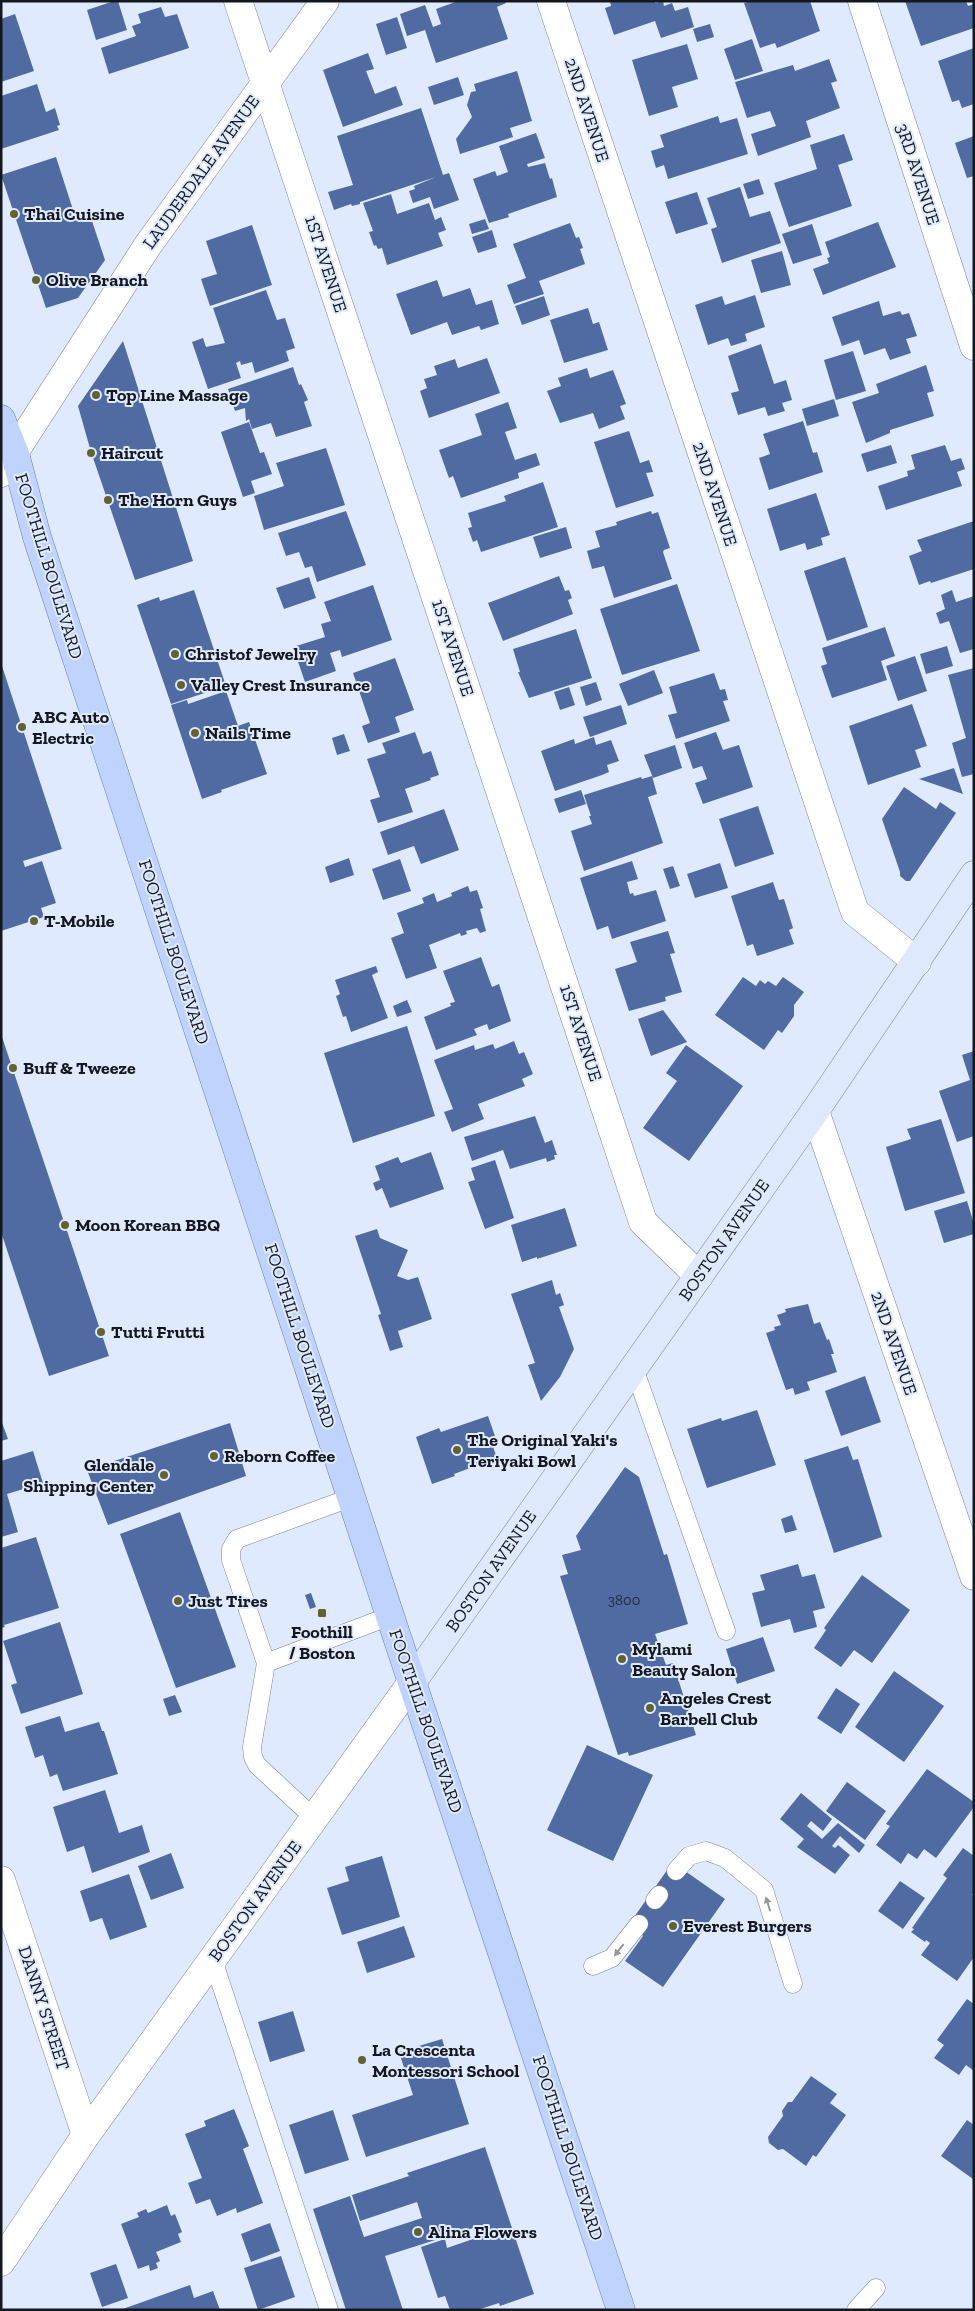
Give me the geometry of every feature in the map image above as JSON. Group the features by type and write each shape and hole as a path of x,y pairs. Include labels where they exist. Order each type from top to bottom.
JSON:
{"main road":[{"name":"FOOTHILL BOULEVARD","path":"1,419 8,463 37,537 353,1497 390,1616 621,2310"}],"street":[{"name":"1ST AVENUE","path":"238,1 643,1222 699,1276"},
{"name":"LAUDERDALE AVENUE","path":"8,463 148,244 325,1"},
{"name":"2ND AVENUE","path":"551,1 855,912 917,962"},
{"name":"3RD AVENUE","path":"862,1 974,346"},
{"name":"BOSTON AVENUE","path":"1,2262 86,2135 413,1681 815,1111 974,875"},
{"name":"2ND AVENUE","path":"815,1111 974,1576"},
{"name":"DANNY STREET","path":"1,1880 86,2135"}],"lane":[{"path":"634,1368 726,1631"},
{"path":"314,1818 257,1765 253,1757 252,1747 266,1663 231,1560 231,1549 237,1539 353,1497"},
{"path":"266,1663 390,1616"},
{"path":"676,1871 688,1856 706,1851 725,1858 764,1890 793,1984"},
{"path":"593,1966 612,1958 639,1924"},
{"path":"213,1960 330,2310"},
{"path":"856,2310 876,2288"}],"building":[{"path":"118,1 127,30 96,40 87,10"},
{"path":"458,1 505,1 506,3 497,7 508,39 436,63 425,30 407,36 400,14 425,5 433,27 441,24 436,9"},
{"path":"610,1 655,1 655,3 663,1 664,6 672,3 675,11 688,7 694,27 661,38 655,21 614,35 605,8 611,6"},
{"path":"751,1 810,1 820,31 777,48 775,43 760,48 744,3"},
{"path":"905,1 966,1 968,6 974,4 974,28 921,46"},
{"path":"161,7 165,17 177,14 189,48 109,74 101,48 136,36 132,26 141,23 138,14"},
{"path":"15,14 34,71 1,82 1,19"},
{"path":"397,17 407,48 386,55 376,24"},
{"path":"710,24 714,37 697,42 693,29"},
{"path":"752,39 763,71 735,80 724,49"},
{"path":"687,44 698,79 672,87 678,107 649,116 632,60"},
{"path":"974,48 974,104 962,108 959,100 952,102 938,61"},
{"path":"368,53 374,69 366,71 375,94 396,86 403,105 343,127 323,70"},
{"path":"829,59 837,81 831,83 840,108 806,121 811,137 758,156 751,134 776,126 770,111 747,118 735,82 793,65 795,71"},
{"path":"517,71 532,121 510,128 513,137 460,154 456,139 472,117 467,105 471,92 476,91 474,84"},
{"path":"458,77 464,95 434,105 428,87"},
{"path":"37,84 46,112 55,108 60,125 57,126 59,130 1,149 1,96"},
{"path":"421,108 443,175 449,173 459,200 434,209 430,197 413,203 409,191 415,189 414,186 436,177 360,202 360,204 352,206 351,204 334,210 328,192 353,185 337,136"},
{"path":"718,116 720,123 737,118 748,154 668,179 664,165 656,168 651,151 664,147 660,135"},
{"path":"536,133 545,158 527,164 528,167 545,163 550,179 552,178 557,197 508,214 509,217 489,223 473,179 495,171 497,176 508,172 499,146"},
{"path":"844,134 853,160 838,165 852,206 789,227 774,183 817,169 810,145"},
{"path":"974,136 974,176 967,178 955,143"},
{"path":"56,157 76,219 90,215 105,260 78,298 46,308 1,175"},
{"path":"759,179 764,194 748,199 743,184"},
{"path":"740,187 750,217 770,211 781,243 722,263 711,229 717,227 707,198"},
{"path":"697,192 708,224 676,234 665,202"},
{"path":"391,194 397,214 429,203 435,220 441,217 446,230 438,233 443,246 387,265 382,248 378,249 376,245 374,246 369,232 373,231 363,203"},
{"path":"485,219 489,229 472,234 469,224"},
{"path":"878,222 896,267 823,295 813,269 829,263 827,258 830,257 825,242"},
{"path":"570,223 576,238 579,237 583,248 580,249 585,264 539,281 544,294 514,304 507,285 526,278 513,244"},
{"path":"812,224 822,255 793,264 782,234"},
{"path":"252,225 272,285 210,306 201,279 217,274 206,241"},
{"path":"492,230 497,247 478,253 472,237"},
{"path":"782,251 791,285 761,293 751,260"},
{"path":"437,280 443,297 470,288 476,305 492,300 499,324 481,330 479,326 452,335 447,322 411,335 396,294"},
{"path":"266,290 277,320 285,318 295,348 286,351 289,361 255,373 252,362 241,365 240,361 236,363 241,378 208,389 192,342 203,338 206,347 225,343 213,308"},
{"path":"755,295 765,327 745,334 747,341 731,346 728,338 708,345 695,305 722,296 725,305"},
{"path":"544,296 550,315 522,325 515,306"},
{"path":"879,301 883,316 900,311 902,315 909,313 917,336 906,339 911,353 890,360 885,348 864,355 859,340 842,346 832,317"},
{"path":"588,308 593,324 599,322 608,350 564,363 550,320"},
{"path":"123,341 193,561 135,580 91,452 78,406"},
{"path":"761,344 774,384 786,380 792,400 782,403 785,411 768,416 765,407 738,415 731,393 739,391 728,356"},
{"path":"853,351 866,391 836,400 824,360"},
{"path":"487,358 500,393 429,418 420,391 427,388 424,379 437,375 434,366 455,359 458,368"},
{"path":"926,365 934,391 927,393 934,416 890,430 890,433 866,443 852,402 879,393 876,384"},
{"path":"293,367 299,385 301,384 308,400 304,402 312,426 276,437 271,423 252,429 249,419 246,421 245,408 235,411 228,389"},
{"path":"587,368 590,378 613,370 626,404 620,406 625,419 599,429 593,413 560,423 547,391 561,386 558,378"},
{"path":"834,399 839,416 807,426 802,409"},
{"path":"508,402 517,428 505,432 515,460 536,453 540,465 518,473 519,478 461,498 453,476 449,478 439,450 482,435 475,414"},
{"path":"803,421 813,453 817,452 823,472 769,490 759,458 770,454 763,434"},
{"path":"249,422 260,453 264,452 272,474 251,481 255,493 243,497 221,432"},
{"path":"629,431 640,463 649,460 653,472 646,473 654,496 616,508 594,442"},
{"path":"891,445 897,463 867,472 861,454"},
{"path":"945,445 951,461 961,458 965,469 957,472 962,486 886,510 878,486 908,476 907,471 915,469 911,455"},
{"path":"326,448 345,505 264,530 254,496 284,486 276,463"},
{"path":"543,482 558,527 481,552 477,540 473,542 468,528 472,527 468,513 506,501 504,496"},
{"path":"816,493 830,535 821,538 823,545 807,550 805,543 780,551 767,509"},
{"path":"346,511 366,565 317,582 312,566 305,568 299,552 286,556 278,533"},
{"path":"651,511 652,514 658,512 670,548 663,552 672,579 614,598 604,566 592,569 587,551 600,547 595,531 617,525 616,522"},
{"path":"974,521 974,569 919,585 909,556 922,551 917,540"},
{"path":"566,527 572,548 540,558 533,537"},
{"path":"845,557 868,627 827,641 804,571"},
{"path":"559,576 565,591 569,590 572,598 568,600 573,614 503,641 488,603"},
{"path":"309,577 316,598 284,609 276,588"},
{"path":"677,584 700,651 622,675 600,609"},
{"path":"373,585 392,640 342,657 340,650 330,653 336,671 305,682 293,647 325,637 321,624 331,621 324,602"},
{"path":"194,590 226,686 171,704 137,605 159,597 160,601"},
{"path":"952,590 956,602 974,596 974,649 960,653 949,621 940,624 936,613 945,609 941,595"},
{"path":"885,627 895,656 881,661 887,680 832,698 821,666 827,664 822,648"},
{"path":"576,629 592,678 529,698 518,672 520,672 513,649"},
{"path":"947,646 953,666 926,674 920,654"},
{"path":"915,656 927,691 898,701 886,666"},
{"path":"395,658 414,710 395,717 400,732 368,743 362,726 370,723 353,673"},
{"path":"2,666 62,849 23,861 25,867 42,861 56,903 41,908 44,917 1,931"},
{"path":"974,668 974,774 962,777 952,743 966,738 948,675"},
{"path":"654,670 663,693 628,706 619,684"},
{"path":"714,673 720,690 725,689 728,700 723,701 730,721 676,739 668,715 677,713 669,687"},
{"path":"596,682 602,700 586,706 580,687"},
{"path":"569,687 575,705 560,710 554,692"},
{"path":"226,691 238,726 249,722 267,774 221,790 222,792 202,799 171,705 187,700 188,704"},
{"path":"912,704 927,746 915,750 921,767 868,785 849,726"},
{"path":"621,705 627,724 590,737 583,717"},
{"path":"415,732 423,754 431,751 439,775 430,778 431,780 405,789 413,812 378,823 370,800 380,797 367,759 386,753 382,743"},
{"path":"716,732 723,750 739,745 753,787 703,804 695,783 707,779 702,766 693,769 684,743"},
{"path":"344,734 350,751 337,755 332,738"},
{"path":"594,737 596,745 611,740 619,761 607,765 609,772 555,791 541,751 574,739 575,744"},
{"path":"675,745 682,768 653,778 644,755"},
{"path":"954,768 963,794 919,779"},
{"path":"652,776 657,794 648,797 663,843 584,871 571,831 592,824 584,795 641,777 642,779"},
{"path":"904,787 936,809 940,802 956,813 910,881 906,881 900,876 882,819"},
{"path":"581,790 586,804 559,813 554,799"},
{"path":"758,806 774,854 735,867 719,819"},
{"path":"444,809 459,850 421,864 414,846 388,855 380,832"},
{"path":"349,858 354,875 330,883 325,867"},
{"path":"400,859 411,891 383,900 372,869"},
{"path":"632,861 638,879 627,882 630,894 633,893 634,896 656,890 666,921 612,939 608,926 597,930 580,878"},
{"path":"720,863 728,888 695,898 687,874"},
{"path":"673,866 680,886 670,889 663,869"},
{"path":"773,882 779,900 784,899 793,928 789,930 794,944 757,956 753,944 747,946 731,896"},
{"path":"468,886 470,892 477,890 483,908 480,909 486,931 480,933 477,928 466,931 467,934 461,936 460,933 429,945 437,968 406,979 391,938 404,933 397,913 424,903 422,898 434,893 437,902 452,896 451,893"},
{"path":"668,931 675,953 670,954 682,992 665,997 666,1001 629,1011 615,969 637,962 630,942"},
{"path":"481,957 492,987 499,984 511,1021 489,1030 487,1024 474,1029 477,1035 436,1050 424,1017 451,1006 450,1003 455,1002 443,971"},
{"path":"376,966 378,972 372,975 388,1018 351,1032 346,1016 343,1017 336,996 340,994 335,980"},
{"path":"743,977 756,986 760,980 765,984 768,981 776,986 783,977 804,992 794,1005 794,1016 782,1033 778,1030 764,1050 715,1015"},
{"path":"407,1000 412,1012 397,1017 393,1006"},
{"path":"663,1010 687,1042 651,1056 638,1019"},
{"path":"407,1026 435,1116 353,1143 324,1053"},
{"path":"1,1034 109,1356 49,1376 1,1232"},
{"path":"514,1041 519,1054 524,1052 533,1074 522,1079 525,1086 478,1104 484,1119 452,1132 444,1112 453,1109 434,1060 474,1045 475,1050 493,1044 495,1049"},
{"path":"686,1045 743,1086 689,1161 643,1128 677,1081 666,1073"},
{"path":"974,1051 974,1136 957,1142 939,1091 970,1080 962,1055"},
{"path":"535,1116 545,1143 552,1140 557,1155 554,1155 555,1159 547,1162 546,1158 510,1169 503,1150 472,1161 464,1137"},
{"path":"941,1119 965,1193 905,1211 886,1147 911,1139 907,1129"},
{"path":"431,1152 444,1189 390,1208 382,1188 376,1191 373,1183 380,1180 375,1166 398,1157 401,1163"},
{"path":"495,1160 514,1218 485,1229 468,1182 475,1180 471,1168"},
{"path":"967,1201 974,1224 974,1234 944,1243 934,1211"},
{"path":"565,1208 577,1246 522,1262 511,1225"},
{"path":"377,1229 380,1238 408,1250 397,1276 408,1280 418,1277 432,1319 398,1331 403,1347 390,1351 378,1315 381,1314 355,1236"},
{"path":"552,1280 556,1295 560,1293 564,1305 559,1307 574,1349 560,1377 541,1401 528,1365 535,1363 511,1294"},
{"path":"808,1304 814,1324 820,1322 827,1340 829,1339 834,1354 831,1354 837,1372 807,1382 810,1390 795,1395 793,1388 786,1390 766,1333 775,1330 774,1327 781,1325 777,1315 786,1312 785,1309"},
{"path":"865,1376 881,1422 841,1436 825,1391"},
{"path":"757,1410 776,1465 707,1488 687,1429 721,1418 722,1421"},
{"name":"The Original Yaki's Teriyaki Bowl","path":"488,1416 496,1439 491,1441 497,1458 432,1484 416,1437 439,1428 441,1432"},
{"path":"1,1420 8,1439 1,1441"},
{"path":"230,1423 246,1476 108,1525 87,1470"},
{"path":"848,1446 853,1460 858,1459 882,1537 834,1553 804,1460"},
{"path":"33,1451 43,1483 7,1494 18,1532 1,1537 1,1461"},
{"path":"625,1467 639,1477 664,1555 667,1554 688,1624 655,1634 666,1665 673,1663 696,1735 629,1756 628,1752 618,1755 560,1576 568,1574 562,1555 581,1550 576,1536"},
{"name":"Just Tires","path":"180,1512 236,1667 176,1688 120,1534"},
{"path":"792,1515 797,1530 785,1533 781,1519"},
{"path":"36,1537 59,1608 4,1625 5,1627 1,1628 1,1548"},
{"path":"798,1564 802,1577 815,1574 825,1608 813,1611 817,1627 794,1633 790,1619 761,1627 752,1593 765,1590 760,1575"},
{"path":"862,1575 910,1610 872,1663 854,1650 841,1667 814,1648 826,1630 824,1628"},
{"path":"311,1593 316,1607 310,1609 305,1595"},
{"path":"60,1622 83,1694 21,1714 11,1685 17,1683 3,1641"},
{"path":"763,1637 775,1671 737,1684 726,1649"},
{"path":"894,1671 944,1706 904,1762 855,1727"},
{"path":"836,1688 860,1704 841,1734 817,1718"},
{"path":"175,1695 182,1712 169,1716 163,1699"},
{"path":"60,1716 65,1732 99,1722 102,1731 104,1731 118,1774 63,1791 57,1774 50,1777 43,1755 35,1758 25,1727"},
{"path":"587,1745 653,1775 613,1861 547,1830"},
{"path":"927,1769 974,1802 974,1807 936,1858 924,1849 917,1859 908,1853 901,1864 876,1845 890,1826 886,1824"},
{"path":"847,1782 886,1811 865,1840 826,1811"},
{"path":"105,1790 119,1833 142,1825 150,1852 92,1873 84,1846 67,1852 53,1807"},
{"path":"801,1793 832,1819 823,1831 811,1821 807,1826 822,1839 838,1823 865,1845 859,1853 840,1836 832,1846 835,1848 838,1845 850,1855 835,1874 797,1847 804,1839 780,1819"},
{"path":"963,1848 974,1856 974,1892 972,1895 974,1896 974,1957 957,1981 921,1955 930,1943 926,1940 925,1942 911,1932 947,1878 943,1875"},
{"path":"171,1853 184,1888 151,1900 138,1866"},
{"path":"382,1856 400,1917 342,1935 327,1888 349,1881 345,1867"},
{"name":"Everest Burgers","path":"670,1866 685,1871 725,1899 663,1987 625,1961 643,1936 632,1920"},
{"path":"129,1874 147,1927 110,1940 102,1918 90,1922 80,1891"},
{"path":"900,1881 925,1898 903,1929 878,1911"},
{"path":"404,1926 415,1957 367,1973 357,1942"},
{"path":"967,1999 974,2004 974,2071 966,2065 959,2075 934,2058 944,2045 937,2040"},
{"path":"293,2011 305,2051 270,2062 258,2022"},
{"path":"442,2039 469,2124 366,2157 352,2115 413,2095 399,2052"},
{"path":"811,2076 837,2094 830,2103 846,2115 816,2157 813,2155 806,2166 783,2149 778,2150 769,2143 768,2137 783,2116 782,2111 788,2102 792,2102"},
{"path":"234,2109 249,2146 243,2149 263,2203 237,2213 236,2208 217,2216 210,2199 196,2204 188,2183 202,2178 185,2134 206,2126 204,2121"},
{"path":"333,2110 349,2160 305,2174 289,2125"},
{"path":"967,2120 974,2125 973,2179 941,2156"},
{"name":"Alina Flowers","path":"485,2147 534,2294 500,2306 499,2303 477,2310 450,2310 445,2296 438,2298 421,2247 445,2239 447,2248 476,2238 473,2228 385,2256 403,2310 346,2310 313,2209 350,2196 364,2237 422,2218 417,2202 360,2221 352,2195 409,2176 407,2173"},
{"path":"167,2205 171,2216 175,2214 182,2232 178,2234 181,2242 156,2252 160,2261 156,2263 158,2268 150,2271 149,2265 138,2269 121,2224 139,2217 137,2213 146,2209 148,2213"},
{"path":"270,2223 280,2251 251,2262 241,2234"},
{"path":"281,2256 295,2297 258,2310 244,2268"},
{"path":"116,2264 128,2298 102,2307 90,2273"},
{"path":"190,2285 194,2298 213,2291 220,2310 120,2310"}],"place":[{"name":"Thai Cuisine","path":"14,214"},
{"name":"Olive Branch","path":"36,280"},
{"name":"Top Line Massage","path":"96,395"},
{"name":"Haircut","path":"91,453"},
{"name":"The Horn Guys","path":"108,500"},
{"name":"Christof Jewelry","path":"175,654"},
{"name":"Valley Crest Insurance","path":"181,685"},
{"name":"ABC Auto Electric","path":"22,727"},
{"name":"Nails Time","path":"195,733"},
{"name":"T-Mobile","path":"34,921"},
{"name":"Buff & Tweeze","path":"13,1068"},
{"name":"Moon Korean BBQ","path":"65,1225"},
{"name":"Tutti Frutti","path":"101,1332"},
{"name":"The Original Yaki's Teriyaki Bowl","path":"457,1450"},
{"name":"Reborn Coffee","path":"214,1456"},
{"name":"Glendale Shipping Center","path":"164,1475"},
{"name":"Just Tires","path":"178,1601"},
{"name":"Foothill / Boston","path":"322,1613"},
{"name":"Mylami Beauty Salon","path":"622,1659"},
{"name":"Angeles Crest Barbell Club","path":"650,1708"},
{"name":"Everest Burgers","path":"673,1926"},
{"name":"La Crescenta Montessori School","path":"362,2060"},
{"name":"Alina Flowers","path":"418,2232"}]}
